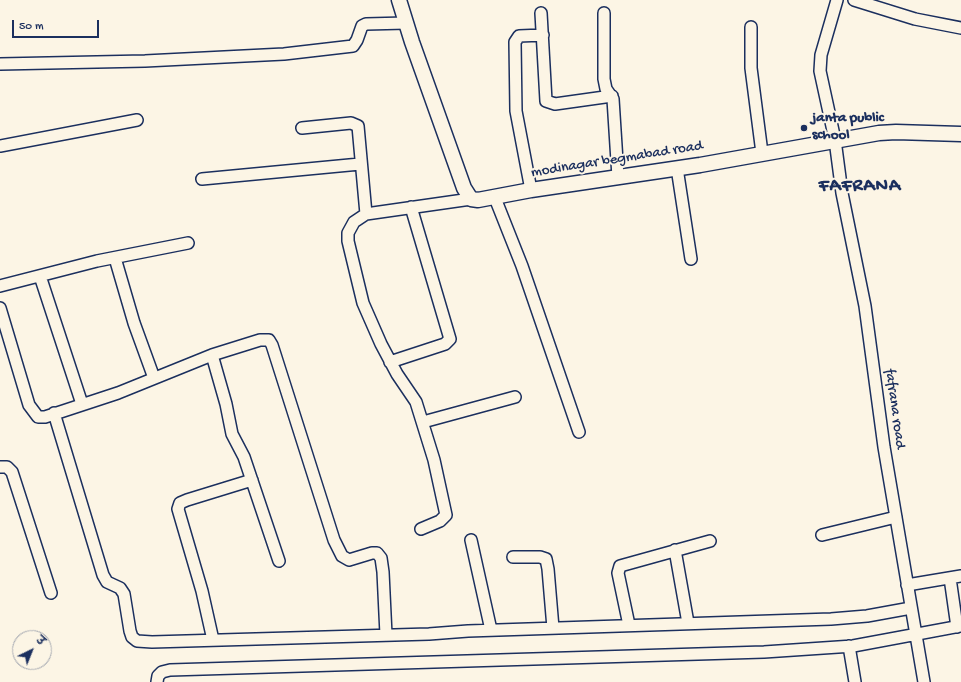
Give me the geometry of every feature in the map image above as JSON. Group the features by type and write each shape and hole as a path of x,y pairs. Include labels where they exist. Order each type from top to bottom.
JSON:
{"street":[{"name":"fafrana road","path":"837,0 820,63 835,140 842,193 865,306 884,447 924,682"},
{"path":"854,0 915,18 961,28"},
{"path":"0,64 145,61 284,54 353,46 362,26 403,12 464,188 471,199 366,214 354,222 348,233 348,241 363,303 390,362 416,402 423,422 446,515 440,522 421,529"},
{"path":"541,13 546,98 548,103 555,104 612,96"},
{"path":"604,13 604,79 606,88 612,96 614,105 618,177"},
{"path":"752,27 751,68 762,153"},
{"path":"531,190 516,111 515,42 519,36 543,35"},
{"path":"0,146 137,120"},
{"path":"302,128 351,123 356,124 358,130 360,164 366,214"},
{"name":"modinagar begmabad road","path":"471,199 478,200 495,198 531,190 677,168 835,140 896,132 961,134"},
{"path":"202,179 360,164"},
{"path":"677,168 691,259"},
{"path":"495,198 522,266 579,432"},
{"path":"390,362 445,344 450,339 411,207"},
{"path":"0,284 188,243"},
{"path":"115,258 134,323 154,378"},
{"path":"40,276 82,404"},
{"path":"0,308 29,405 38,417 118,393 212,355 260,340 269,340 334,540 342,556 349,560 377,553 381,558 386,635"},
{"path":"212,355 226,404 232,434 244,457 279,561"},
{"path":"423,422 515,397"},
{"path":"54,413 103,575 107,582 120,588 124,594 132,637 137,641 152,642 386,635 629,625 831,619 867,616 911,608"},
{"path":"0,466 7,468 12,472 51,592"},
{"path":"212,640 200,583 178,509 180,503 187,500 252,480"},
{"path":"822,535 896,517"},
{"path":"471,540 491,630"},
{"path":"629,625 618,568 622,565 710,541"},
{"path":"675,550 688,623"},
{"path":"513,557 540,557 546,559 553,628"},
{"path":"157,682 158,676 162,672 170,670 764,652 849,646 915,636 959,626 956,577 907,585"},
{"path":"849,646 855,682"}],"place":[{"name":"janta public school","path":"804,128"}],"district":[{"name":"FAFRANA","path":"860,187"}]}
